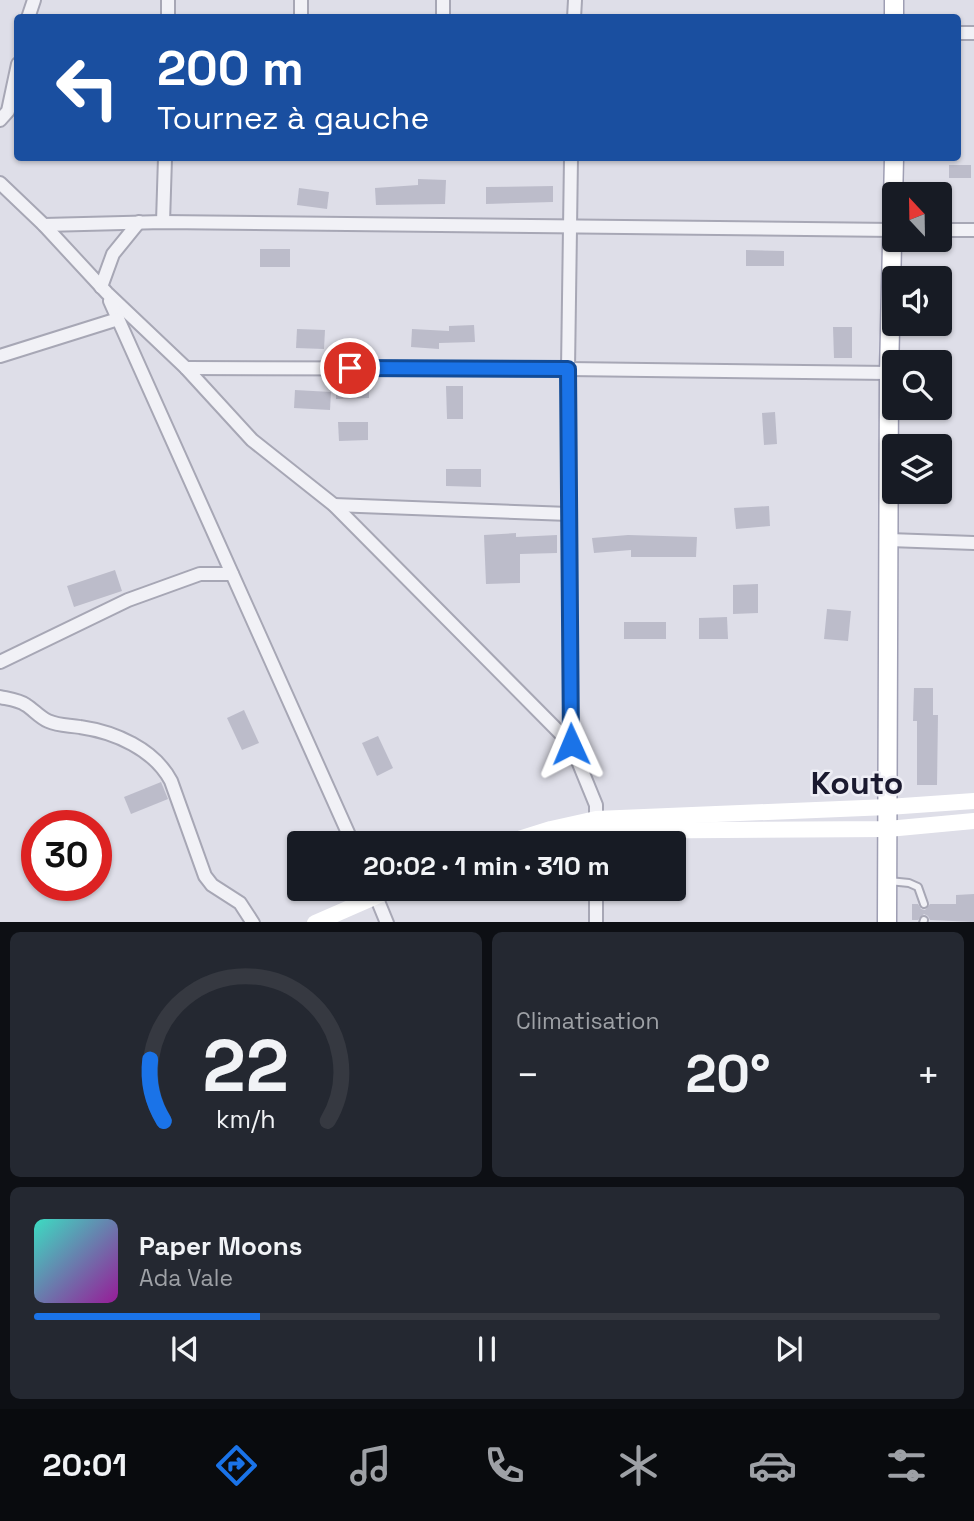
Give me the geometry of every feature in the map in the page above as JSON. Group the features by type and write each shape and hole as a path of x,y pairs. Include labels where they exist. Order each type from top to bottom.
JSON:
{"main road":[{"path":"894,161 894,182"},
{"path":"890,350 893,252"},
{"path":"887,922 889,420"},
{"path":"608,831 974,801"},
{"path":"686,831 888,829 974,821"},
{"path":"545,831 581,831"},
{"path":"315,922 356,901"}],"street":[{"path":"9,112 14,85"},
{"path":"163,222 165,161"},
{"path":"571,161 568,369 571,744 596,805 596,831"},
{"path":"0,183 44,225 104,290 186,368 252,440 334,505 571,744"},
{"path":"139,222 113,254 104,290 347,831"},
{"path":"44,225 163,222 882,230"},
{"path":"952,230 974,230"},
{"path":"0,356 118,319"},
{"path":"186,368 882,373"},
{"path":"334,505 569,514"},
{"path":"889,540 974,543"},
{"path":"0,662 128,600 200,574 211,572 232,575"},
{"path":"0,697 24,703 40,717 56,724 118,737 142,750 165,769 205,876 212,886 240,904 253,922"},
{"path":"378,901 387,922"},
{"path":"596,901 596,922"}],"lane":[{"path":"887,881 909,883 918,887 923,904"}],"building":[{"path":"949,165 971,165 971,178 949,178"},
{"path":"418,179 446,180 445,204 376,205 375,188 418,185"},
{"path":"553,186 553,202 486,204 486,187"},
{"path":"299,188 329,192 327,209 297,205"},
{"path":"260,249 290,249 290,267 260,267"},
{"path":"746,250 784,251 784,266 746,266"},
{"path":"474,325 475,342 439,343 439,349 411,347 412,329 449,331 449,326"},
{"path":"833,327 852,327 852,358 834,358"},
{"path":"297,329 325,330 324,349 296,348"},
{"path":"369,383 369,398 336,399 336,384"},
{"path":"446,386 463,386 463,419 447,419"},
{"path":"295,390 331,392 330,410 294,408"},
{"path":"775,412 777,444 764,445 762,413"},
{"path":"338,422 368,422 368,440 339,441"},
{"path":"446,469 481,469 481,487 446,486"},
{"path":"769,506 770,526 736,529 734,508"},
{"path":"516,533 516,537 557,535 557,553 520,554 520,583 486,584 484,535"},
{"path":"628,535 697,537 696,557 631,557 631,550 594,553 592,538"},
{"path":"115,570 122,591 74,607 67,586"},
{"path":"758,584 758,613 733,614 733,585"},
{"path":"827,609 851,611 848,641 824,639"},
{"path":"727,617 728,639 699,639 699,618"},
{"path":"624,622 666,622 666,639 624,639"},
{"path":"914,688 933,688 933,715 938,715 937,785 917,785"},
{"path":"244,710 259,743 242,750 227,718"},
{"path":"378,736 393,768 377,776 362,743"},
{"path":"161,782 168,799 131,814 124,797"},
{"path":"974,894 974,922 930,920 924,914 918,920 912,920 912,904 918,904 925,910 930,904 956,904 956,895"}],"district":[{"name":"Kouto","path":"857,783"}],"route":[{"path":"350,368 568,369 571,744"}]}
